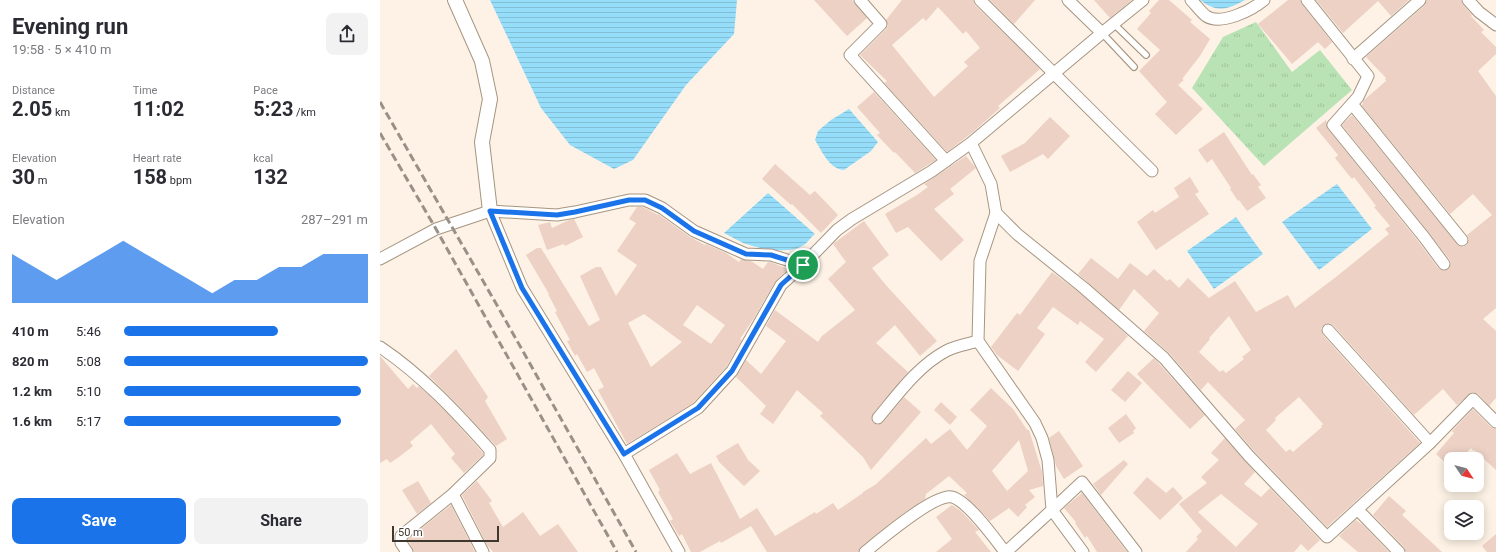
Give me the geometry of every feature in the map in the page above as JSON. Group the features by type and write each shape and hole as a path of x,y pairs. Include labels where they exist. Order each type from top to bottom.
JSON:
{"street":[{"path":"455,0 482,61 490,99 482,142 490,211 522,288 624,454 679,552"},
{"path":"860,0 881,24 850,55 946,161"},
{"path":"980,0 1152,171"},
{"path":"1068,0 1102,33"},
{"path":"624,454 698,408 732,371 781,285 837,230 852,219 946,161 971,143 1143,0"},
{"path":"1191,0 1207,16 1217,19 1229,18 1244,12 1264,0"},
{"path":"1307,0 1368,76 1358,97 1333,125 1424,237 1444,264"},
{"path":"1353,59 1420,0"},
{"path":"1468,0 1479,12 1496,25"},
{"path":"1352,104 1462,240"},
{"path":"971,143 991,184 996,213 980,261 978,341 1035,423 1042,438 1048,460 1052,510 1083,552"},
{"path":"380,259 436,229 490,211 557,215 629,200 645,200 662,208 694,231 746,254 771,255 803,265"},
{"path":"996,213 1017,234 1084,288 1164,358 1249,456 1326,537 1358,510 1430,443 1473,399 1496,422"},
{"path":"1328,330 1430,443"},
{"path":"878,418 917,373 933,360 947,350 978,341"},
{"path":"380,347 402,362 424,382 490,450 490,458 453,494 401,536 401,543 407,552"},
{"path":"865,552 928,505 943,498 952,497 961,502 971,511 1006,552 1082,482 1136,552"},
{"path":"453,494 483,552"},
{"path":"1358,510 1399,552"}],"lane":[{"path":"1114,24 1146,55"},
{"path":"1102,33 1134,67"}],"green space":[{"path":"1256,22 1292,72 1320,50 1352,90 1264,166 1192,88 1223,37"}],"water":[{"path":"490,0 737,0 734,34 686,85 633,160 614,169 570,145 541,108"},
{"path":"1200,0 1245,0 1233,6 1222,9 1212,7"},
{"path":"849,109 878,142 871,151 844,170 839,169 830,163 815,140 818,131 831,120"},
{"path":"1337,184 1372,229 1319,270 1282,222"},
{"path":"768,193 815,234 804,245 790,250 766,249 743,243 724,233"},
{"path":"1236,217 1263,254 1214,289 1187,251"}],"building":[{"path":"814,0 852,0 867,18 847,36"},
{"path":"902,0 973,0 975,5 1040,69 998,106 1000,108 973,132 947,152 884,83 887,81 860,55 886,29 888,26 886,20","holes":["938,7 963,34 966,31 980,48 964,62 968,66 934,97 892,45 923,18 926,21"]},
{"path":"990,0 1035,0 1014,24"},
{"path":"1094,0 1132,0 1110,18"},
{"path":"1159,0 1169,0 1192,20 1190,22 1210,39 1200,56 1182,79 1184,80 1178,85 1203,109 1176,135 1155,114 1167,102 1139,71 1160,50 1137,29 1151,13 1149,11"},
{"path":"1288,0 1300,0 1332,42 1325,49 1318,42 1292,64 1258,24"},
{"path":"1316,0 1409,0 1391,16 1378,1 1343,33"},
{"path":"1427,0 1461,0 1463,5 1472,15 1471,16 1484,30 1481,32 1496,47 1496,54 1478,71 1496,96 1496,308 1483,319 1496,331 1496,398 1489,406 1478,394 1472,392 1457,405 1443,389 1414,415 1333,325 1330,323 1324,325 1321,328 1323,335 1420,443 1327,527 1254,451 1235,429 1245,420 1208,382 1201,390 1169,353 1144,331 1159,313 1134,289 1119,310 1078,274 1091,258 1118,279 1130,263 1147,276 1154,269 1167,281 1170,279 1179,288 1188,278 1209,298 1235,281 1256,312 1288,295 1295,308 1389,234 1385,229 1390,226 1374,207 1376,206 1354,177 1352,179 1335,158 1338,155 1316,128 1326,120 1328,129 1438,268 1444,271 1448,269 1451,264 1450,260 1342,125 1352,115 1459,246 1463,247 1467,245 1469,239 1467,235 1492,215 1473,194 1450,214 1362,106 1363,101 1386,81 1386,78 1366,57 1425,5","holes":["1229,316 1251,350 1242,357 1244,359 1226,373 1223,370 1220,372 1199,352 1210,339 1209,338","1299,397 1323,424 1321,426 1322,427 1293,452 1290,449 1286,452 1266,430 1276,420 1275,418"]},
{"path":"874,92 936,160 915,173 877,135 880,133 857,107"},
{"path":"1050,117 1070,136 1048,159 1043,154 1010,172 1001,156 1025,143"},
{"path":"1224,132 1252,175 1253,174 1261,185 1258,187 1266,198 1247,211 1239,200 1238,201 1212,159 1207,163 1198,150"},
{"path":"966,156 976,168 950,189 954,194 934,209 964,240 941,261 908,227 896,233 885,214 917,195 928,187 924,184"},
{"path":"775,164 810,195 815,191 838,215 821,233 792,204 791,205 762,179"},
{"path":"1190,177 1199,192 1195,194 1209,214 1156,250 1137,222 1153,210 1155,213 1179,197 1174,188"},
{"path":"637,207 643,207 658,214 690,237 705,245 706,244 726,253 739,262 741,259 751,261 763,269 768,262 770,262 788,269 775,282 740,339 742,340 726,367 697,399 692,404 627,444 598,390 604,387 594,368 587,372 577,354 575,356 567,341 570,340 555,312 557,311 549,294 526,255 537,248 541,248 589,326 600,320 580,276 596,267 601,267 616,296 637,265 617,251 636,223 629,219","holes":["697,305 725,325 711,344 683,325","644,314 682,342 651,367 628,323"]},
{"path":"574,219 583,237 565,246 564,244 547,250 538,225 550,222 552,228"},
{"path":"864,221 889,255 872,268 937,341 920,356 895,325 876,343 908,372 873,414 872,421 877,425 883,423 904,397 921,412 871,470 863,457 820,416 823,413 797,390 773,424 760,414 766,406 736,377 746,360 761,374 786,341 766,326 775,310 818,342 822,336 855,310 828,279 846,262 833,244"},
{"path":"1052,272 1080,293 1128,336 1096,372 1085,362 1104,339 1080,321 1078,325 1053,307 1037,328 1045,334 1018,371 997,355 991,347 1017,313 1020,315"},
{"path":"456,349 488,397 485,401 507,439 496,446 429,376"},
{"path":"380,356 408,389 413,384 417,388 419,386 447,413 483,453 483,455 464,473 451,458 455,454 431,424 410,442 413,446 399,457 390,463 387,459 380,463"},
{"path":"1154,358 1205,415 1190,429 1137,374"},
{"path":"1128,371 1142,383 1125,402 1111,390"},
{"path":"991,388 1013,409 1027,430 1029,430 1042,472 1043,486 1029,490 1035,497 1025,505 1027,507 1018,517 1009,508 990,521 964,495 967,493 949,476 926,494 925,499 904,513 861,547 858,552 767,552 751,526 721,543 720,541 700,552 691,552 682,534 679,536 670,521 673,519 658,492 660,490 649,470 677,453 690,474 711,463 740,519 757,508 775,536 833,503 838,510 875,485 926,438 931,444 950,429 967,450 987,426 970,410","holes":["1019,440 1028,471 1007,491 992,471"]},
{"path":"941,402 957,417 950,425 934,410"},
{"path":"1473,409 1491,427 1496,429 1496,470 1484,459 1484,452 1476,452 1471,448 1467,452 1444,452 1444,461 1436,454 1454,433 1452,431"},
{"path":"1126,414 1136,428 1133,431 1134,433 1119,443 1108,428"},
{"path":"1059,431 1083,466 1064,479 1056,466 1049,438"},
{"path":"1225,438 1255,472 1244,484 1261,497 1270,488 1320,540 1308,551 1301,544 1294,552 1186,552 1198,539 1196,537 1202,531 1179,504 1207,483 1201,477 1219,460 1211,453","holes":["1221,494 1258,524 1236,547 1198,512"]},
{"path":"738,443 748,460 760,471 744,486 719,462 716,456"},
{"path":"1124,460 1128,464 1101,495 1093,484"},
{"path":"1147,477 1166,493 1173,487 1183,498 1160,520 1133,493"},
{"path":"418,481 431,503 417,514 402,490"},
{"path":"477,481 492,501 489,503 503,527 523,512 540,536 558,524 578,552 493,552 487,545 462,495"},
{"path":"1082,493 1127,552 1097,552 1087,536 1085,538 1075,523 1076,522 1064,508"},
{"path":"1389,496 1406,511 1402,515 1442,552 1406,552 1404,547 1373,515"},
{"path":"451,505 475,552 414,552 408,539"},
{"path":"952,505 961,511 979,530 975,532 991,552 936,552 952,539 936,517"},
{"path":"1356,520 1364,526 1389,552 1358,552 1339,536"},
{"path":"1496,534 1496,552 1487,552 1482,546"}],"railway":[{"path":"380,102 636,552"},
{"path":"380,133 436,229 617,552"}],"route":[{"path":"629,200 645,200 662,208 694,231 746,254 771,255 803,265 781,285 732,371 698,408 624,454 522,288 490,211 557,215 629,200"}]}
